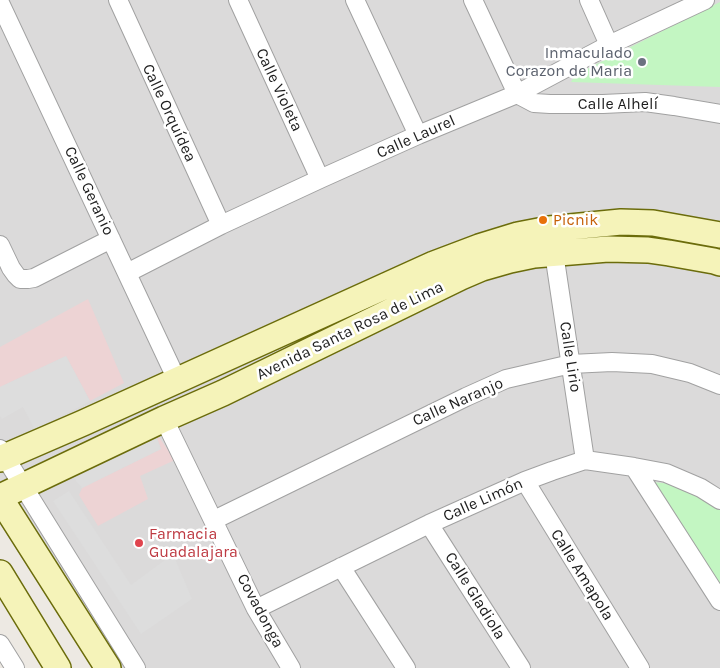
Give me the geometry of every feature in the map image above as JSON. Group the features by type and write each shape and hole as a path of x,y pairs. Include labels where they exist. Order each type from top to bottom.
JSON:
{"street":[{"name":"Calle Orquídea","path":"118,0 221,225"},
{"name":"Calle Violeta","path":"238,0 320,179"},
{"path":"354,0 418,135"},
{"path":"473,0 517,94"},
{"path":"589,0 609,44"},
{"name":"Calle Laurel","path":"127,273 221,225 320,179 418,135 517,94 609,44 705,0"},
{"name":"Calle Geranio","path":"0,3 177,380"},
{"name":"Calle Alhelí","path":"517,94 534,103 604,104 645,102 720,114"},
{"name":"Avenida Santa Rosa de Lima","path":"2,455 83,423 434,264 518,235 549,229 621,222 653,223 720,236"},
{"path":"0,245 6,271 20,279 34,278 111,239"},
{"name":"Avenida Santa Rosa de Lima","path":"0,498 482,268 534,254 608,249 669,252 720,263"},
{"name":"Calle Lirio","path":"554,253 585,460"},
{"name":"Calle Naranjo","path":"214,520 466,396 506,379 571,364 612,362 652,364 690,373 720,385"},
{"name":"Covadonga","path":"164,419 256,609 291,668"},
{"path":"2,455 24,487 136,668"},
{"name":"Calle Limón","path":"256,609 430,524 525,481 585,460 634,466 666,473 701,488 720,500"},
{"path":"634,466 720,601"},
{"name":"Calle Amapola","path":"525,481 640,668"},
{"path":"0,498 108,668"},
{"name":"Calle Gladiola","path":"430,524 521,668"},
{"path":"341,566 406,668"},
{"path":"0,573 58,668"},
{"path":"0,644 15,668"}],"shaded area":[{"path":"0,0 720,0 720,668 92,668 0,524"},
{"path":"88,299 124,383 90,401 66,356 0,387 0,347"},
{"path":"66,356 90,401 35,430 23,407 2,419 0,416 0,387"},
{"path":"154,430 175,460 140,476 148,499 98,526 79,495 82,488 161,449"},
{"path":"154,430 161,449 82,488 71,475"},
{"path":"69,491 131,585 173,554 192,599 141,634 53,501"}],"green space":[{"path":"720,2 720,87 571,82 575,75"},
{"path":"653,482 681,485 720,510 720,586"}],"place":[{"name":"Inmaculado Corazon de Maria","path":"642,62"},
{"name":"Picnik","path":"543,220"},
{"name":"Farmacia Guadalajara","path":"139,543"}]}
